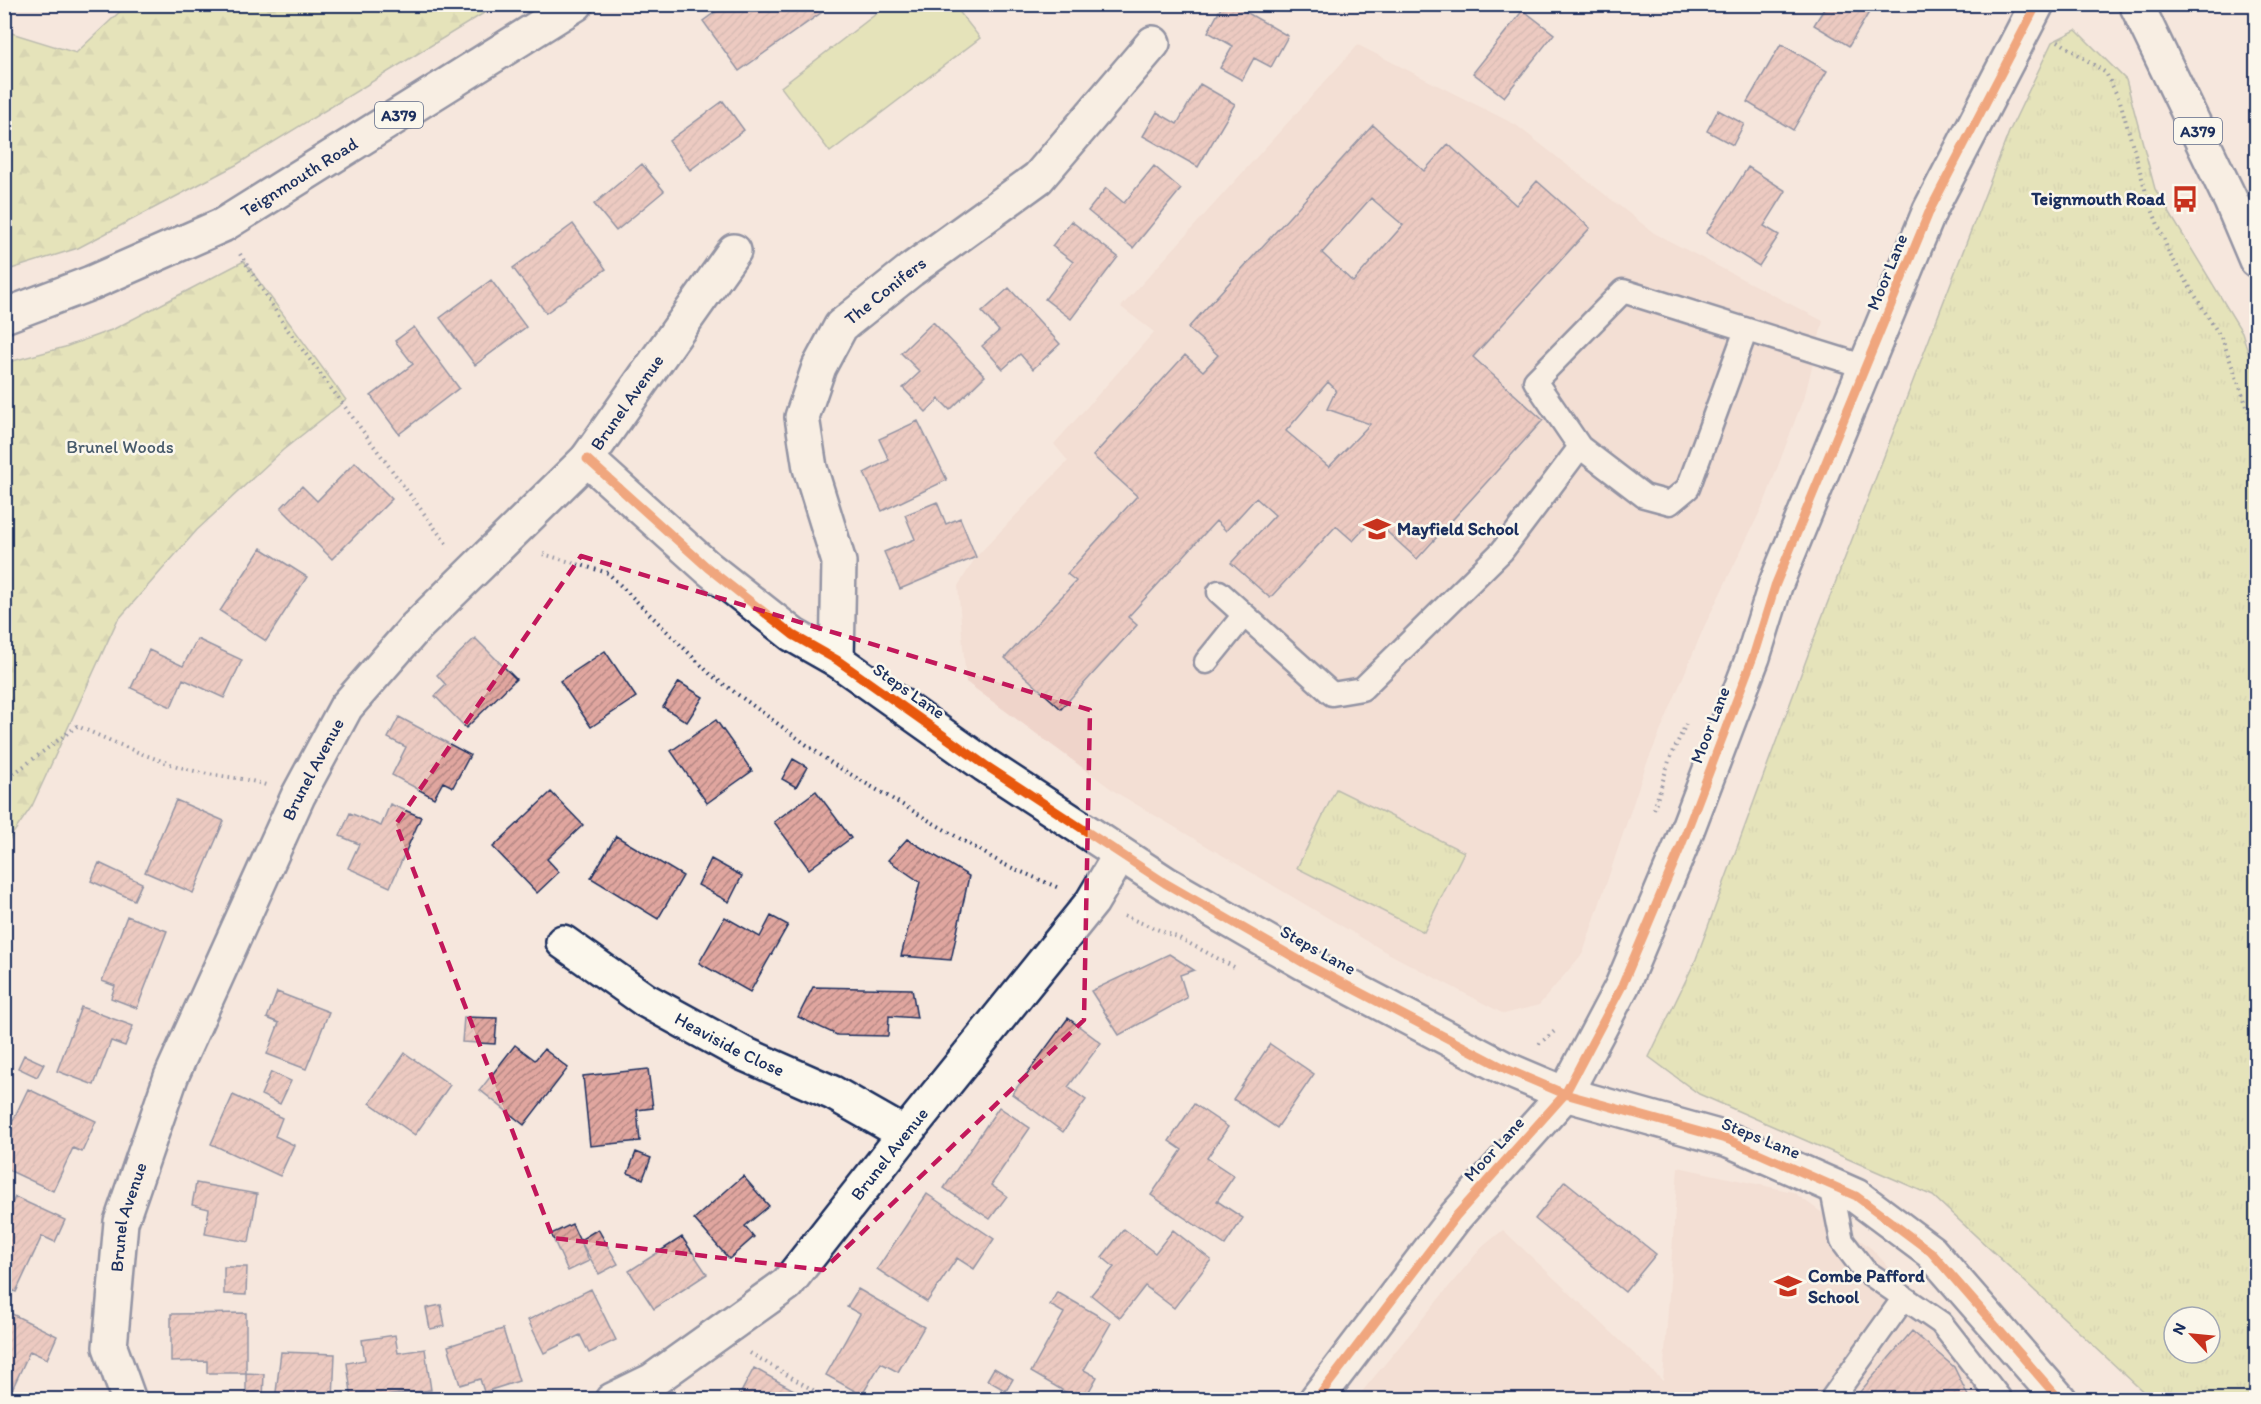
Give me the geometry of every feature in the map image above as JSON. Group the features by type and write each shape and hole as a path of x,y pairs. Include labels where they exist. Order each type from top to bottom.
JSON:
{"street":[{"name":"Teignmouth Road","path":"4,316 92,284 223,225 576,4"},
{"name":"A379","path":"2136,4 2216,168 2256,260"},
{"name":"Moor Lane","path":"1316,1400 1456,1216 1565,1094 1622,986 1754,657 1774,586 1930,210 2032,13"},
{"name":"The Conifers","path":"837,660 839,562 810,468 802,417 819,367 841,326 911,270 1038,178 1153,43"},
{"name":"Brunel Avenue","path":"129,1400 110,1347 121,1222 171,1077 298,796 346,707 416,627 469,572 503,543 587,459 734,251"},
{"name":"Steps Lane","path":"587,459 708,568 793,635 837,660 985,765 1120,855 1304,963 1506,1069 1565,1094 1729,1140 1856,1196 1930,1252 2060,1400"},
{"name":"Brunel Avenue","path":"612,1400 653,1380 787,1284 1092,902 1120,855"},
{"name":"Heaviside Close","path":"563,942 645,1000 742,1053 833,1094 905,1134"}],"lane":[{"path":"1746,330 1688,488 1670,503 1644,496 1580,447 1535,381 1623,291 1866,367"},
{"path":"1219,592 1332,694 1362,689 1502,551 1580,447"},
{"path":"1206,662 1244,615"},
{"path":"1831,1185 1842,1241 1864,1270 1941,1323 2001,1400"},
{"path":"1831,1400 1904,1298"}],"path":[{"path":"2032,13 2106,73 2120,101 2148,199 2169,253 2223,341 2256,430"},
{"path":"223,225 285,326 469,572"},
{"path":"503,543 608,573 711,675 834,764 1003,864 1179,938 1242,971"},
{"path":"1651,818 1669,761 1688,721"},
{"path":"4,781 77,726 145,756 202,773 246,779 298,796"},
{"path":"1506,1069 1556,1030 1563,1021"},
{"path":"718,1332 830,1400"}],"highlighted area":[{"path":"581,556 1090,710 1084,1020 823,1270 553,1238 396,824"}],"shaded area":[{"name":"Mayfield School","path":"1358,45 1516,125 1654,233 1823,321 1806,391 1765,501 1704,627 1645,768 1583,953 1539,1005 1504,1014 1384,951 1117,793 966,682 958,586 976,557 1068,461 1054,444 1154,332 1121,307"},
{"name":"Combe Pafford School","path":"1678,1167 1793,1192 1871,1248 2011,1399 1355,1400 1481,1248 1503,1230 1663,1381"}],"green space":[{"path":"128,4 497,5 236,165 78,248 5,271 5,31 76,53"},
{"path":"889,4 954,5 980,38 830,152 781,87"},
{"path":"2076,30 2126,80 2155,189 2242,332 2256,379 2256,1399 2151,1399 1933,1196 1699,1094 1649,1057 1696,959 1819,625 2009,132 2052,42"},
{"name":"Brunel Woods","path":"244,261 346,400 283,450 197,530 117,621 32,806 5,845 5,363 65,347 114,329"},
{"path":"1336,789 1464,852 1424,932 1297,868"}],"building":[{"path":"726,4 821,4 825,10 739,71 703,21"},
{"path":"1223,4 1232,4 1288,36 1271,67 1254,58 1242,80 1220,68 1233,46 1208,32"},
{"path":"1827,4 1874,4 1849,46 1814,25"},
{"path":"1523,10 1554,34 1504,97 1473,73"},
{"path":"1781,44 1827,71 1793,130 1747,102"},
{"path":"1200,84 1235,104 1198,167 1143,136 1157,112 1177,124"},
{"path":"723,101 744,130 690,170 669,141"},
{"path":"1718,110 1744,124 1733,145 1707,131"},
{"path":"1373,125 1424,171 1448,144 1516,205 1537,181 1590,228 1473,357 1543,420 1417,559 1373,519 1353,541 1336,526 1270,598 1231,563 1275,515 1256,498 1226,531 1216,521 1128,617 1137,625 1061,709 1005,658 1076,581 1067,574 1137,496 1093,456 1185,355 1203,371 1218,355 1188,328","holes":["1371,198 1403,225 1353,282 1322,253","1328,382 1336,390 1327,409 1370,424 1329,467 1286,431"]},
{"path":"642,164 664,191 616,231 594,204"},
{"path":"1154,166 1181,189 1133,248 1088,211 1106,188 1124,203"},
{"path":"1748,167 1786,191 1764,226 1779,235 1759,266 1706,233"},
{"path":"1071,221 1118,257 1071,319 1045,299 1073,262 1052,246"},
{"path":"573,224 606,269 546,313 513,268"},
{"path":"491,280 526,327 475,365 440,318"},
{"path":"1009,288 1060,344 1033,369 1020,354 1003,369 982,346 999,331 982,312"},
{"path":"933,322 985,376 950,410 939,399 926,412 903,388 920,372 901,353"},
{"path":"414,327 459,388 399,434 371,396 413,364 395,341"},
{"path":"918,421 947,480 882,511 864,473 889,460 879,439"},
{"path":"355,462 392,499 332,559 281,508 302,486 317,501"},
{"path":"937,502 946,524 960,518 976,557 900,589 884,552 915,539 905,515"},
{"path":"261,548 307,577 266,641 220,611"},
{"path":"475,638 516,679 466,728 435,696 446,685 437,675"},
{"path":"197,639 242,660 224,698 183,679 171,707 131,688 149,650 183,666"},
{"path":"605,651 636,697 591,727 560,681"},
{"path":"679,682 703,697 687,722 663,707"},
{"path":"399,717 470,755 453,787 443,782 434,798 392,775 406,747 388,738"},
{"path":"716,720 752,771 707,803 671,751"},
{"path":"793,759 807,767 796,787 782,779"},
{"path":"816,791 851,838 809,869 774,822"},
{"path":"551,792 583,825 547,859 559,872 537,893 493,847"},
{"path":"176,800 224,821 193,893 145,872"},
{"path":"390,804 421,817 390,887 348,868 359,844 340,836 350,813 381,826"},
{"path":"616,836 683,876 658,919 591,878"},
{"path":"907,839 969,876 951,960 901,956 920,882 888,860"},
{"path":"711,859 742,876 729,902 698,885"},
{"path":"99,863 142,883 134,900 91,881"},
{"path":"127,916 167,931 137,1008 111,998 115,986 102,981"},
{"path":"771,916 788,925 750,992 699,963 725,917 760,937"},
{"path":"1169,954 1194,970 1180,975 1187,998 1119,1035 1091,991"},
{"path":"813,987 912,989 917,1018 889,1016 888,1036 837,1035 798,1017"},
{"path":"277,992 329,1012 306,1069 267,1054 279,1023 267,1018"},
{"path":"81,1007 133,1026 125,1046 111,1041 94,1085 57,1071"},
{"path":"464,1017 497,1018 495,1044 462,1042"},
{"path":"1068,1018 1101,1043 1068,1087 1086,1100 1063,1132 1012,1094"},
{"path":"1270,1044 1314,1074 1277,1128 1233,1099"},
{"path":"515,1045 535,1060 544,1049 568,1068 524,1125 480,1090"},
{"path":"405,1053 450,1085 415,1135 370,1103"},
{"path":"24,1055 44,1064 37,1077 18,1068"},
{"path":"648,1069 653,1108 637,1110 640,1141 590,1146 583,1076"},
{"path":"271,1072 291,1081 280,1104 261,1095"},
{"path":"28,1089 96,1121 82,1152 73,1148 53,1191 4,1168 4,1139"},
{"path":"233,1095 282,1118 275,1136 294,1145 280,1176 211,1144"},
{"path":"1194,1104 1228,1127 1207,1158 1234,1176 1217,1201 1243,1218 1225,1245 1151,1195 1182,1150 1169,1141"},
{"path":"999,1107 1030,1128 991,1185 1007,1196 990,1219 944,1188"},
{"path":"636,1152 651,1158 643,1179 628,1173"},
{"path":"743,1176 769,1206 745,1226 754,1237 729,1259 694,1219"},
{"path":"1565,1181 1656,1254 1625,1292 1535,1219"},
{"path":"196,1183 257,1194 249,1242 205,1234 209,1209 192,1205"},
{"path":"927,1194 994,1239 974,1269 957,1258 927,1302 877,1269"},
{"path":"15,1197 65,1220 55,1242 42,1236 16,1292 4,1287 4,1221"},
{"path":"572,1224 589,1261 568,1271 551,1234"},
{"path":"598,1229 618,1264 599,1274 580,1240"},
{"path":"1124,1229 1155,1253 1173,1230 1211,1260 1174,1308 1145,1286 1120,1318 1091,1295 1114,1267 1102,1257"},
{"path":"682,1237 707,1274 654,1309 629,1271"},
{"path":"224,1267 247,1267 246,1295 224,1294"},
{"path":"591,1289 616,1340 589,1353 580,1335 544,1353 528,1320"},
{"path":"858,1289 924,1327 898,1372 881,1363 862,1395 826,1375 860,1314 847,1307"},
{"path":"1057,1292 1111,1323 1084,1370 1097,1377 1084,1400 1079,1400 1031,1372 1064,1313 1050,1305"},
{"path":"441,1305 445,1326 430,1329 426,1308"},
{"path":"4,1310 57,1336 47,1359 30,1351 8,1398 4,1396"},
{"path":"246,1313 246,1373 207,1373 207,1361 171,1362 171,1314"},
{"path":"503,1329 519,1381 484,1392 480,1379 460,1385 448,1346"},
{"path":"1912,1331 1954,1367 1970,1400 1853,1400"},
{"path":"395,1335 398,1353 425,1349 431,1390 386,1396 387,1400 352,1400 347,1363 365,1360 362,1340"},
{"path":"281,1352 335,1354 333,1400 275,1400"},
{"path":"754,1368 812,1400 737,1400"},
{"path":"994,1368 1013,1379 1006,1391 987,1380"},
{"path":"246,1373 264,1374 263,1399 246,1398"}],"cycle path":[{"path":"1316,1400 1456,1216 1565,1094 1622,986 1681,846 1753,657 1775,586 1930,210 2037,4"},
{"path":"587,459 708,568 793,635 837,660 985,765 1165,883 1304,963 1506,1069 1565,1094 1729,1140 1856,1196 1931,1252 2060,1400"}],"place":[{"name":"Teignmouth Road","path":"2185,199"},
{"name":"Mayfield School","path":"1377,529"},
{"name":"Combe Pafford School","path":"1788,1286"}]}
